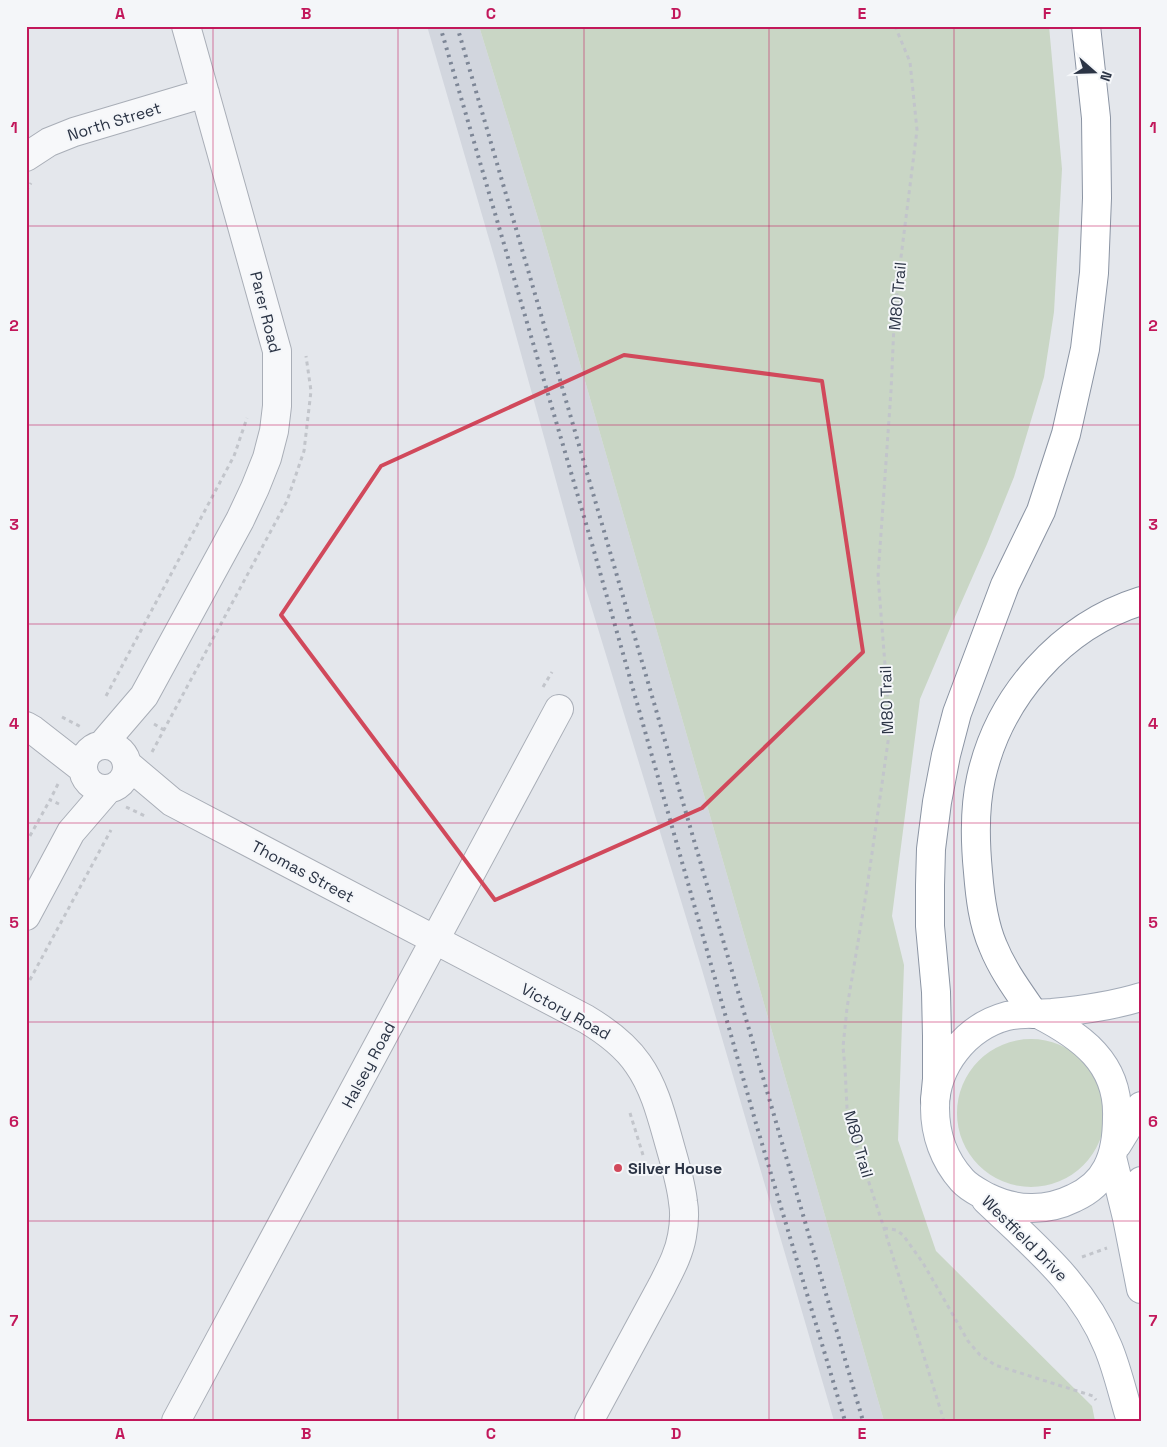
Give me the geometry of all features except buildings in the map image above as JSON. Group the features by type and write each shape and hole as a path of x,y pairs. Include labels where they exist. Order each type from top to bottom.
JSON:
{"main road":[{"path":"1086,26 1096,118 1097,198 1094,273 1085,350 1066,434 1041,510 1005,585 957,713 944,764 937,802 931,849 930,885 930,926 936,992 937,1079 935,1100 937,1131 949,1162 962,1180 978,1192 1003,1204 1034,1209 1065,1203 1094,1185 1106,1170 1141,1106"},
{"path":"1141,602 1119,609 1070,638 1039,666 1018,692 987,755 981,779 976,822 976,854 982,910 992,945 1008,975 1036,1014 1055,1022 1082,1041 1098,1056 1114,1086 1118,1112 1113,1155 1141,1289"},
{"path":"935,1100 944,1068 960,1045 974,1033 1005,1016 1091,1008 1141,997"},
{"path":"1130,1233 1141,1181"},
{"name":"Westfield Drive","path":"978,1192 1055,1266 1072,1285 1099,1329 1107,1346 1131,1421"}],"street":[{"name":"Parer Road","path":"26,916 71,832 75,812 105,767 240,520 267,458 274,431 278,406 277,351 186,26"},
{"name":"North Street","path":"26,157 49,142 74,132 205,93"},
{"name":"Halsey Road","path":"176,1421 559,709"},
{"name":"Thomas Street","path":"30,728 435,940"},
{"name":"Victory Road","path":"435,940 604,1030 628,1051 638,1064 648,1079 659,1106 683,1202 684,1220 682,1237 666,1279 589,1421"}],"path":[{"name":"M80 Trail","path":"895,26 910,62 917,130 896,299 878,576 890,728 867,888 847,1008 843,1047 846,1068 847,1108 851,1128 944,1421"},
{"path":"106,696 234,456 247,417"},
{"path":"26,843 50,800"},
{"path":"26,987 111,830"},
{"path":"630,1110 643,1156"},
{"path":"884,1228 896,1230 903,1235 923,1263 968,1341 980,1356 1008,1370 1093,1396 1098,1402"},
{"path":"1055,1266 1130,1233"}],"highlighted area":[{"path":"624,355 822,381 863,652 702,808 495,900 281,615 381,466"}],"shaded area":[{"path":"427,26 479,26 541,228 884,1421 834,1421 700,963 585,586 496,263"}],"green space":[{"path":"479,26 1049,26 1062,169 1054,312 1044,377 1014,477 920,699 892,916 904,965 898,1140 936,1251 1092,1406 1095,1421 884,1421 541,228"},
{"path":"1031,1039 1059,1045 1083,1061 1099,1085 1105,1113 1099,1141 1083,1165 1059,1181 1031,1187 1003,1181 979,1165 963,1141 957,1113 963,1085 979,1061 1003,1045"}],"railway":[{"path":"440,26 592,544 757,1127 845,1421"},
{"path":"457,26 863,1421"}],"place":[{"name":"Silver House","path":"618,1168"}]}
